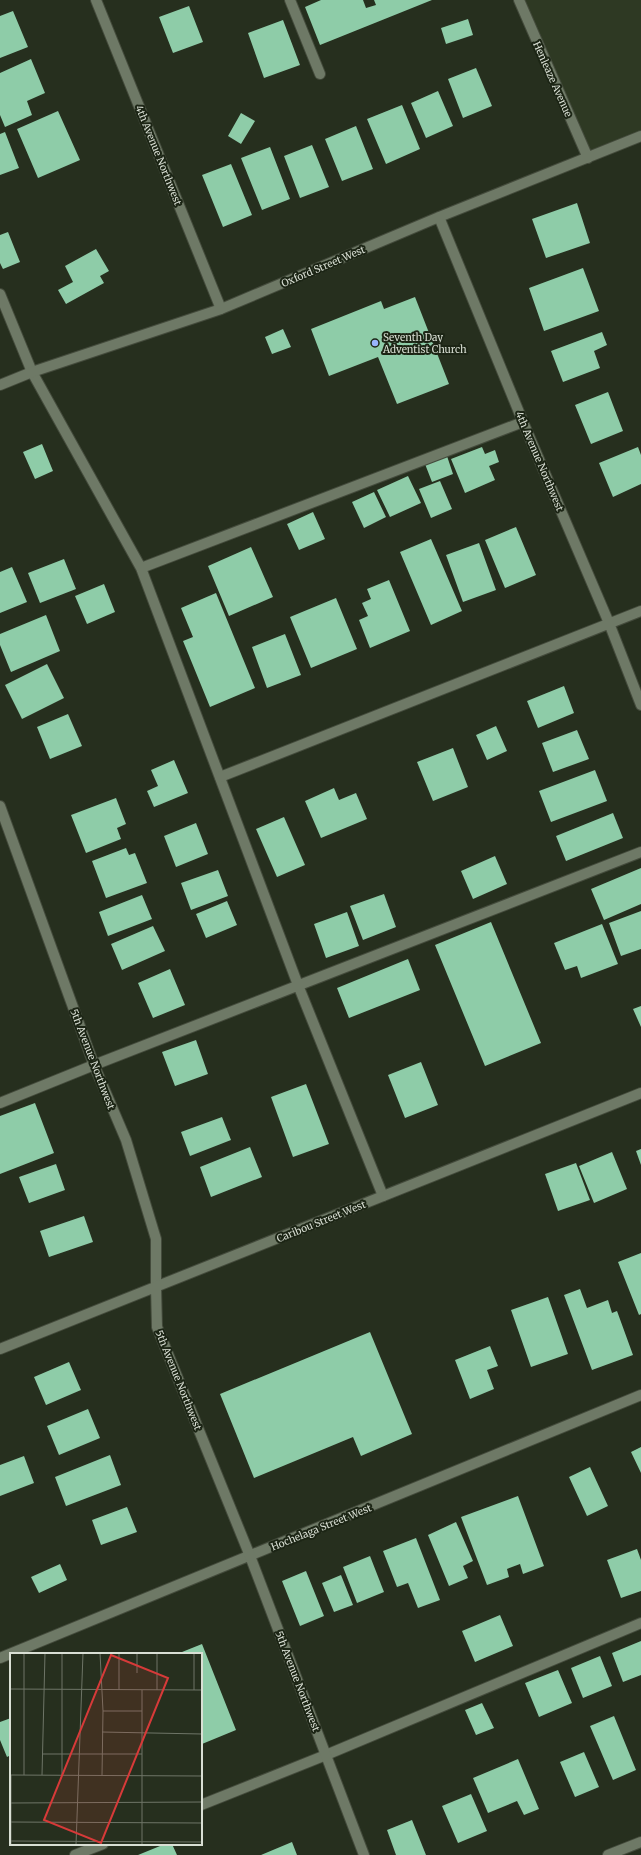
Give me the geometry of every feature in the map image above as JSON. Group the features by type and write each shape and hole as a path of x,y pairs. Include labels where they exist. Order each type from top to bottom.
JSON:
{"street":[{"name":"4th Avenue Northwest","path":"96,0 221,309"},
{"path":"290,0 320,74"},
{"name":"Henleaze Avenue","path":"519,0 588,158"},
{"name":"Oxford Street West","path":"0,385 32,372 221,309 440,217 641,136"},
{"name":"4th Avenue Northwest","path":"440,217 523,422 641,705"},
{"path":"0,294 32,372 141,568 298,985 383,1196"},
{"path":"141,568 523,422"},
{"path":"220,777 641,611"},
{"name":"5th Avenue Northwest","path":"0,806 94,1065 126,1140 156,1239 157,1327 250,1556 364,1855"},
{"path":"0,1104 94,1065 641,852"},
{"name":"Caribou Street West","path":"0,1348 641,1093"},
{"name":"Hochelaga Street West","path":"12,1653 641,1395"},
{"path":"202,1805 326,1755 641,1623"},
{"name":"Hochelaga Street West","path":"0,1658 10,1654"},
{"path":"608,1855 641,1842"},
{"path":"75,1855 100,1845"}],"shaded area":[{"path":"521,0 641,0 641,136 588,158"}],"building":[{"path":"321,0 363,0 366,8 376,5 374,0 432,0 320,45 305,7"},
{"path":"189,6 203,42 173,53 159,17"},
{"path":"13,11 28,47 0,58 0,16"},
{"path":"468,19 473,35 446,44 441,28"},
{"path":"283,20 300,65 264,78 248,33"},
{"path":"31,59 45,93 27,101 32,115 5,127 0,115 0,73"},
{"path":"476,68 492,106 463,118 448,79"},
{"path":"438,91 453,126 426,138 411,103"},
{"path":"402,105 420,149 386,164 367,119"},
{"path":"58,111 80,160 38,178 17,129"},
{"path":"241,113 255,121 241,144 228,136"},
{"path":"356,126 373,169 342,181 325,139"},
{"path":"5,132 19,168 0,175 0,134"},
{"path":"312,145 329,187 300,198 284,156"},
{"path":"270,147 290,199 262,210 241,158"},
{"path":"231,164 252,215 223,227 202,175"},
{"path":"577,203 590,243 546,258 532,219"},
{"path":"8,232 20,262 3,269 0,263 0,235"},
{"path":"96,249 109,271 100,276 104,283 66,304 58,290 73,282 65,266"},
{"path":"583,268 599,311 544,331 529,288"},
{"name":"Seventh Day Adventist Church","path":"415,297 449,384 397,404 378,357 329,376 311,329 381,301 384,309"},
{"path":"283,329 291,347 272,354 265,337"},
{"path":"602,332 607,345 594,351 600,368 563,382 551,351"},
{"path":"608,392 623,431 591,444 575,405"},
{"path":"42,444 53,471 35,479 23,452"},
{"path":"482,447 485,454 495,450 499,462 489,466 495,480 465,493 451,459"},
{"path":"638,447 641,455 641,484 613,497 599,463"},
{"path":"447,456 453,474 432,482 425,464"},
{"path":"408,476 421,503 390,517 377,490"},
{"path":"440,481 452,509 431,518 419,489"},
{"path":"374,492 386,517 364,528 352,502"},
{"path":"313,512 325,539 299,550 287,524"},
{"path":"516,527 536,575 505,588 485,540"},
{"path":"431,539 462,611 431,625 400,552"},
{"path":"479,543 496,590 463,602 446,555"},
{"path":"251,547 273,597 229,616 208,566"},
{"path":"64,559 76,589 40,603 28,573"},
{"path":"12,567 27,602 0,613 0,572"},
{"path":"389,580 410,631 370,648 359,620 368,616 362,603 371,599 367,589"},
{"path":"104,584 115,612 87,624 75,596"},
{"path":"216,593 255,688 210,707 183,641 193,637 181,608"},
{"path":"336,598 357,649 311,668 290,617"},
{"path":"46,615 60,651 11,672 0,645 0,634"},
{"path":"285,634 301,675 267,688 252,647"},
{"path":"47,664 64,698 22,719 5,685"},
{"path":"564,686 574,713 538,728 527,701"},
{"path":"68,714 82,746 50,759 37,727"},
{"path":"496,726 507,751 487,760 476,735"},
{"path":"577,730 589,759 553,772 542,743"},
{"path":"453,748 468,787 433,801 417,762"},
{"path":"174,760 188,793 154,807 147,791 158,786 151,770"},
{"path":"595,770 607,801 551,822 539,791"},
{"path":"334,788 339,800 356,793 367,819 321,838 305,801"},
{"path":"116,798 126,824 117,828 121,839 86,853 71,815"},
{"path":"613,813 623,838 566,861 556,836"},
{"path":"284,817 305,865 277,877 256,829"},
{"path":"196,823 208,854 176,867 164,836"},
{"path":"126,848 129,855 135,853 147,883 106,898 92,861"},
{"path":"495,856 507,884 473,899 461,871"},
{"path":"641,868 641,904 604,920 591,889"},
{"path":"218,870 228,896 191,910 181,883"},
{"path":"384,894 396,927 363,940 350,906"},
{"path":"142,895 152,919 108,936 99,912"},
{"path":"227,901 237,925 206,938 196,914"},
{"path":"641,911 641,949 621,956 609,923"},
{"path":"347,912 359,946 326,958 314,924"},
{"path":"491,922 541,1043 485,1066 435,945"},
{"path":"602,924 618,964 581,978 577,966 565,970 554,943"},
{"path":"153,926 165,951 122,970 111,944"},
{"path":"408,959 420,990 349,1018 337,988"},
{"path":"170,969 185,1005 153,1018 138,983"},
{"path":"641,1006 641,1027 633,1009"},
{"path":"196,1040 208,1074 175,1086 162,1052"},
{"path":"421,1062 438,1105 405,1118 388,1075"},
{"path":"306,1084 329,1144 293,1157 271,1097"},
{"path":"35,1103 54,1153 0,1174 0,1116"},
{"path":"222,1117 231,1140 190,1156 181,1132"},
{"path":"250,1147 262,1177 211,1197 200,1167"},
{"path":"641,1149 641,1165 636,1151"},
{"path":"612,1152 627,1189 594,1203 579,1166"},
{"path":"576,1163 590,1200 558,1211 545,1174"},
{"path":"56,1164 65,1190 29,1203 19,1177"},
{"path":"84,1216 93,1242 49,1257 40,1231"},
{"path":"641,1253 641,1314 639,1315 618,1262"},
{"path":"580,1289 587,1308 608,1300 612,1313 617,1311 633,1355 592,1370 564,1295"},
{"path":"548,1297 568,1354 531,1367 511,1310"},
{"path":"370,1332 412,1434 361,1456 353,1437 254,1478 220,1394"},
{"path":"490,1346 498,1366 487,1370 494,1389 470,1399 455,1360"},
{"path":"69,1362 81,1390 46,1405 34,1377"},
{"path":"88,1409 100,1438 59,1455 47,1426"},
{"path":"641,1447 641,1473 631,1452"},
{"path":"110,1455 121,1485 66,1506 55,1477"},
{"path":"24,1456 34,1483 0,1496 0,1465"},
{"path":"590,1467 608,1506 587,1516 569,1477"},
{"path":"518,1496 544,1566 523,1574 520,1564 507,1569 509,1577 487,1585 461,1517"},
{"path":"127,1507 137,1532 101,1545 92,1520"},
{"path":"456,1522 473,1561 463,1566 468,1578 449,1586 428,1535"},
{"path":"416,1538 440,1600 418,1608 408,1583 397,1587 383,1551"},
{"path":"637,1549 641,1560 641,1591 621,1598 607,1560"},
{"path":"370,1556 384,1592 357,1603 343,1567"},
{"path":"60,1564 67,1580 39,1593 31,1577"},
{"path":"306,1571 324,1616 300,1626 282,1581"},
{"path":"341,1575 353,1605 334,1612 322,1583"},
{"path":"500,1615 513,1646 475,1662 462,1631"},
{"path":"641,1641 641,1675 623,1682 612,1653"},
{"path":"202,1644 236,1730 202,1744 202,1653 180,1653"},
{"path":"600,1656 612,1686 583,1698 571,1668"},
{"path":"558,1670 572,1703 539,1717 525,1683"},
{"path":"482,1703 494,1728 476,1735 465,1710"},
{"path":"614,1716 636,1770 613,1780 590,1726"},
{"path":"10,1718 10,1756 7,1757 0,1740 0,1722"},
{"path":"584,1752 599,1787 575,1797 560,1762"},
{"path":"518,1759 539,1809 524,1815 517,1801 488,1813 473,1778"},
{"path":"471,1794 487,1831 458,1843 442,1806"},
{"path":"412,1820 426,1855 396,1855 387,1830"},
{"path":"292,1842 297,1855 261,1855"},
{"path":"163,1845 172,1845 177,1855 138,1855"}],"place":[{"name":"Seventh Day Adventist Church","path":"375,343"}]}
